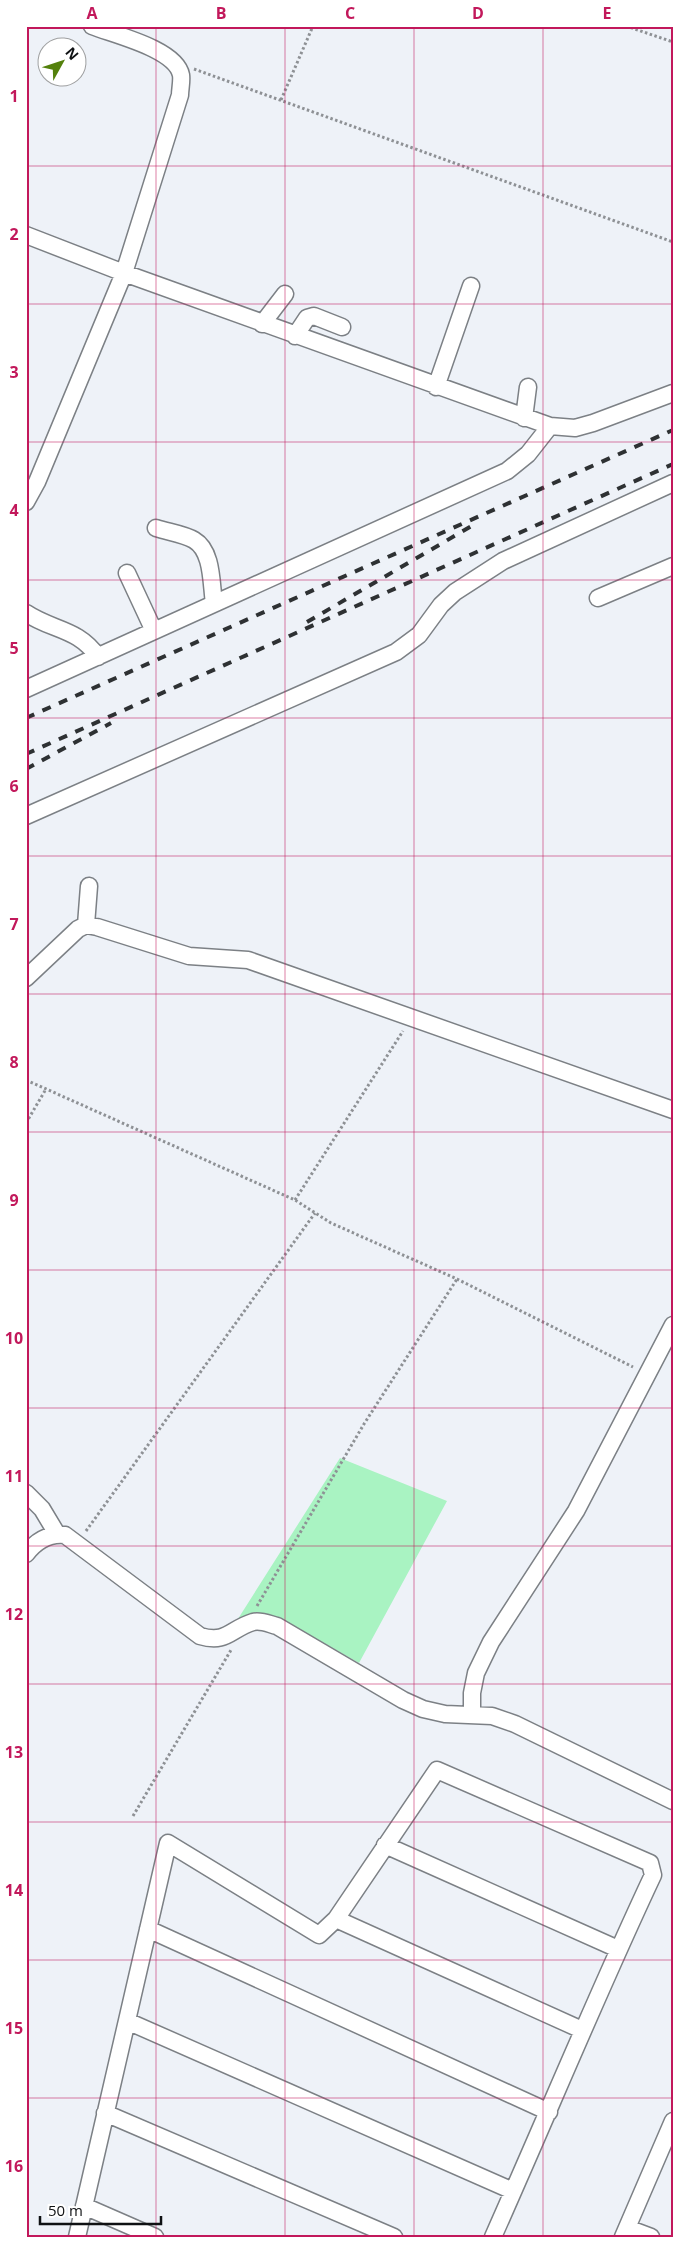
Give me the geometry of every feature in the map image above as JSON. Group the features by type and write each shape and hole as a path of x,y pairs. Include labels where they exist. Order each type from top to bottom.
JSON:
{"street":[{"path":"26,502 45,464 124,273 180,95 181,75 175,62 159,51 92,26"},
{"path":"26,235 262,324 550,426 575,428 594,424 673,393"},
{"path":"436,387 471,286"},
{"path":"262,324 284,294"},
{"path":"295,336 307,318 314,316 342,327"},
{"path":"524,418 528,387"},
{"path":"26,689 507,471 528,454 550,426"},
{"path":"26,816 396,652 419,635 441,605 455,592 503,561 673,483"},
{"path":"156,528 193,539 202,546 208,559 214,603"},
{"path":"598,598 673,566"},
{"path":"127,573 154,631"},
{"path":"26,613 89,643 98,657"},
{"path":"86,926 89,886"},
{"path":"26,978 70,936 86,926 189,956 248,960 673,1110"},
{"path":"472,1714 472,1693 476,1673 491,1642 576,1511 673,1325"},
{"path":"26,1494 42,1508 56,1534"},
{"path":"26,1554 42,1538 56,1534 65,1535 200,1636 213,1640 222,1638 253,1622 277,1626 403,1700 423,1709 445,1714 492,1716 514,1724 673,1802"},
{"path":"77,2237 168,1843 319,1935 336,1919 437,1770 650,1863 653,1874 582,2030 549,2112 493,2237"},
{"path":"385,1845 618,1950"},
{"path":"336,1919 582,2030"},
{"path":"148,1929 549,2112"},
{"path":"127,2021 513,2191"},
{"path":"105,2113 394,2237"},
{"path":"651,2237 625,2232 667,2151 673,2121"},
{"path":"84,2206 155,2237"}],"path":[{"path":"281,100 313,26"},
{"path":"626,26 673,42"},
{"path":"175,62 673,242"},
{"path":"295,1200 412,1017"},
{"path":"26,1080 295,1200 331,1222 457,1279 647,1374"},
{"path":"26,1123 46,1089"},
{"path":"77,1544 315,1213"},
{"path":"134,1816 364,1424 457,1279"}],"green space":[{"path":"340,1458 447,1501 359,1663 278,1617 236,1622"}],"railway":[{"path":"26,718 673,430"},
{"path":"26,754 673,464"},
{"path":"307,622 475,524"},
{"path":"26,769 111,723"}]}
